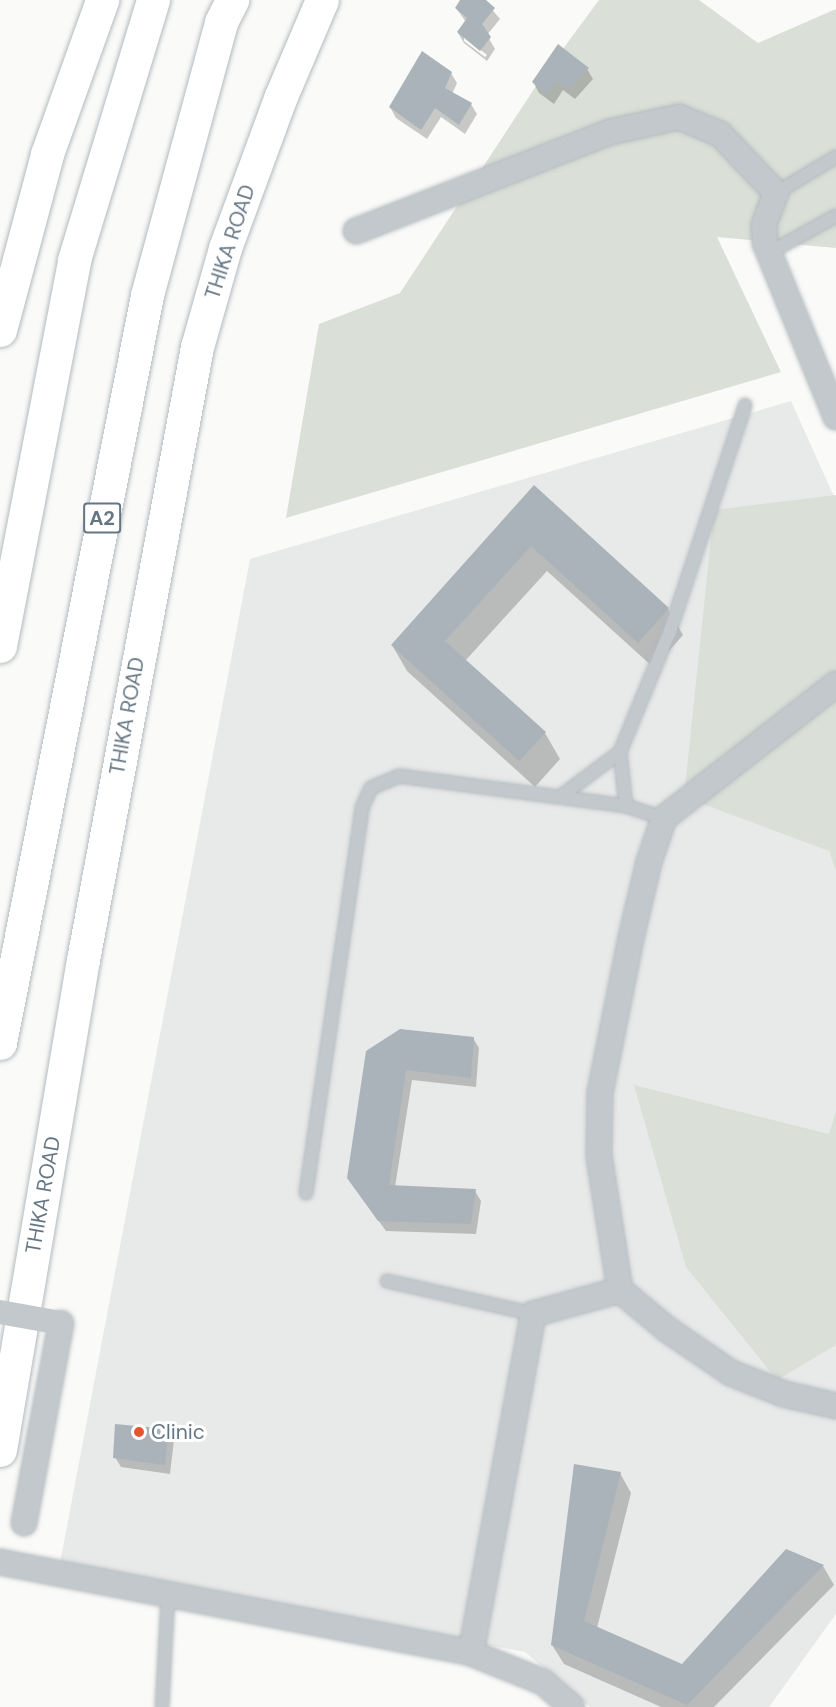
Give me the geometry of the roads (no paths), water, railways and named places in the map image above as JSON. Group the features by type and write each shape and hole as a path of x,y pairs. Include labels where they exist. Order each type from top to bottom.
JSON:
{"main road":[{"path":"0,330 47,154 102,0"},
{"path":"0,646 74,260 153,0"},
{"name":"A2","path":"0,1043 147,295 221,22 232,0"},
{"name":"THIKA ROAD","path":"0,1450 81,971 197,347 225,248 281,96 322,0"}],"street":[{"path":"356,231 610,132 679,117 720,134 776,193 764,225 769,253 836,417"},
{"path":"836,684 664,818 649,862 631,938 600,1093 599,1156 620,1290 668,1330 731,1373 784,1395 836,1406"},
{"path":"471,1653 533,1314 620,1290"},
{"path":"0,1312 61,1323 24,1523"},
{"path":"0,1562 471,1653 543,1682 572,1707"}],"lane":[{"path":"776,193 836,157"},
{"path":"769,253 836,216"},
{"path":"627,806 620,752 671,628 745,405"},
{"path":"560,797 620,752"},
{"path":"306,1193 362,808 371,788 399,776 627,806 664,818"},
{"path":"387,1281 533,1314"},
{"path":"162,1707 168,1595"}],"place":[{"name":"Clinic","path":"139,1432"}]}
